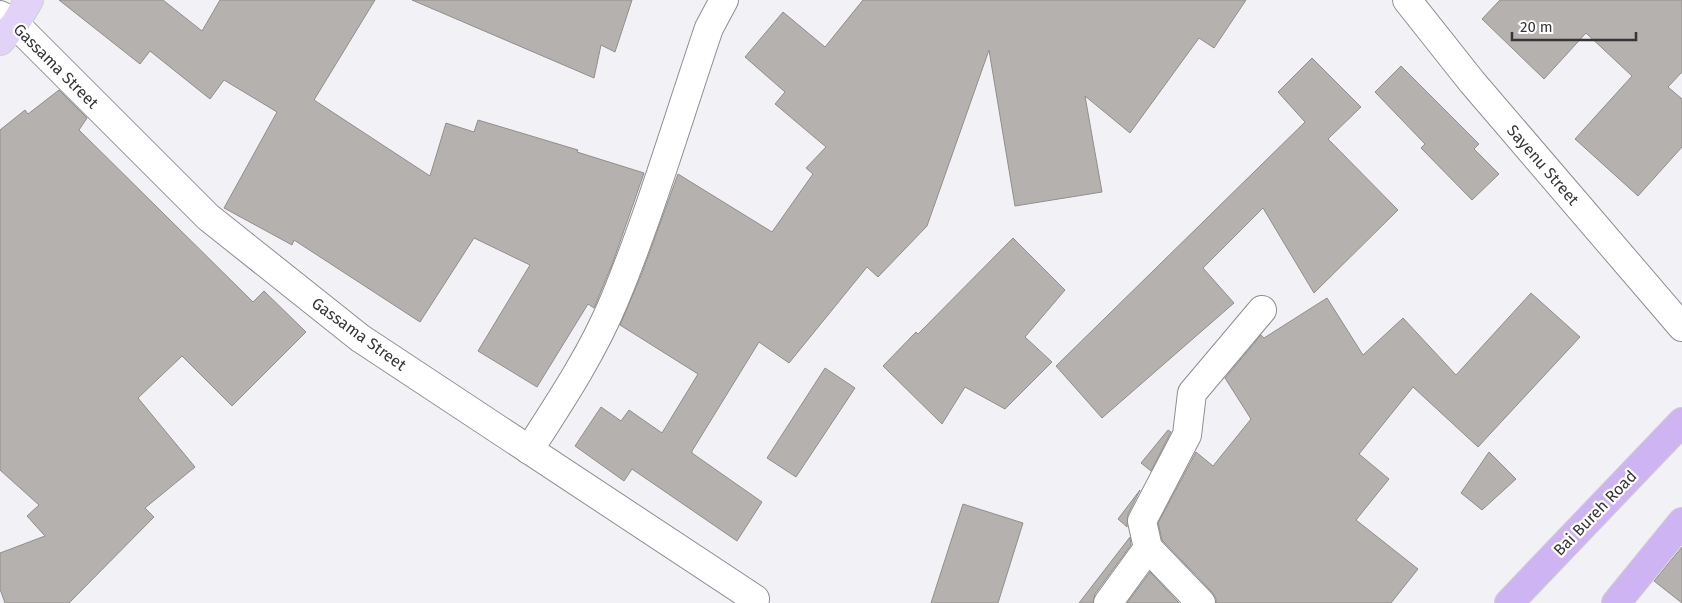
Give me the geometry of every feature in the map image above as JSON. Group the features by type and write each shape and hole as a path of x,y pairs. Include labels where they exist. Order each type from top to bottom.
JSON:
{"highway":[{"name":"Bai Bureh Road","path":"1509,603 1682,422"},
{"path":"1616,603 1682,523"}],"main road":[{"path":"5,26 29,0"}],"street":[{"path":"529,450 576,376 613,302 640,233 709,28 724,0"},
{"name":"Sayenu Street","path":"1407,0 1472,82 1682,327"},
{"name":"Gassama Street","path":"5,26 208,217 360,338 755,599 753,603"},
{"path":"1201,603 1148,548 1142,521 1187,435 1192,393 1262,310"},
{"path":"1108,603 1148,548"}],"building":[{"path":"59,0 163,0 202,31 220,0 375,0 314,100 430,176 446,123 474,132 478,120 578,150 577,152 644,173 613,262 594,308 588,304 537,387 478,351 530,265 474,238 420,322 294,240 292,245 224,208 277,112 224,80 210,99 150,51 140,64"},
{"path":"412,0 632,0 615,52 601,45 594,78"},
{"path":"863,0 1246,0 1214,48 1199,38 1130,133 1085,96 1102,192 1015,206 989,50 927,226 878,277 867,267 789,363 759,342 692,451 692,453 762,502 737,541 632,469 624,481 575,446 601,407 621,421 629,410 662,433 698,374 620,325 642,273 678,174 772,232 813,174 806,168 826,147 775,104 785,92 745,57 783,12 825,47"},
{"path":"1500,0 1682,0 1682,72 1668,87 1682,99 1682,147 1638,196 1575,139 1632,76 1586,33 1544,79 1482,19"},
{"path":"1312,58 1361,107 1328,139 1398,210 1314,293 1263,208 1203,268 1234,303 1102,418 1056,366 1305,122 1278,92"},
{"path":"1401,66 1479,144 1474,149 1499,174 1472,200 1421,148 1425,144 1375,92"},
{"path":"59,90 87,118 79,130 253,302 264,291 306,332 232,406 182,356 138,398 195,467 145,508 154,517 69,603 5,603 0,589 0,553 45,536 27,516 39,505 0,470 0,130 25,110 28,114"},
{"path":"1013,238 1065,290 1025,337 1052,362 1005,409 965,387 942,424 883,366 916,332 918,334"},
{"path":"1531,293 1580,337 1478,447 1413,387 1359,454 1389,479 1356,520 1418,569 1391,603 1216,603 1212,592 1162,540 1158,523 1196,452 1213,466 1251,419 1225,378 1261,335 1264,338 1327,298 1363,355 1403,318 1456,375"},
{"path":"825,368 855,388 796,477 767,458"},
{"path":"1168,430 1171,432 1151,471 1141,463"},
{"path":"1489,452 1516,479 1482,510 1461,493"},
{"path":"1140,490 1128,514 1127,527 1118,519"},
{"path":"963,504 1023,523 998,603 931,603"},
{"path":"1130,537 1131,545 1095,594 1093,603 1079,603"},
{"path":"1682,547 1682,603 1654,581"},
{"path":"1150,572 1179,603 1127,603"}]}
